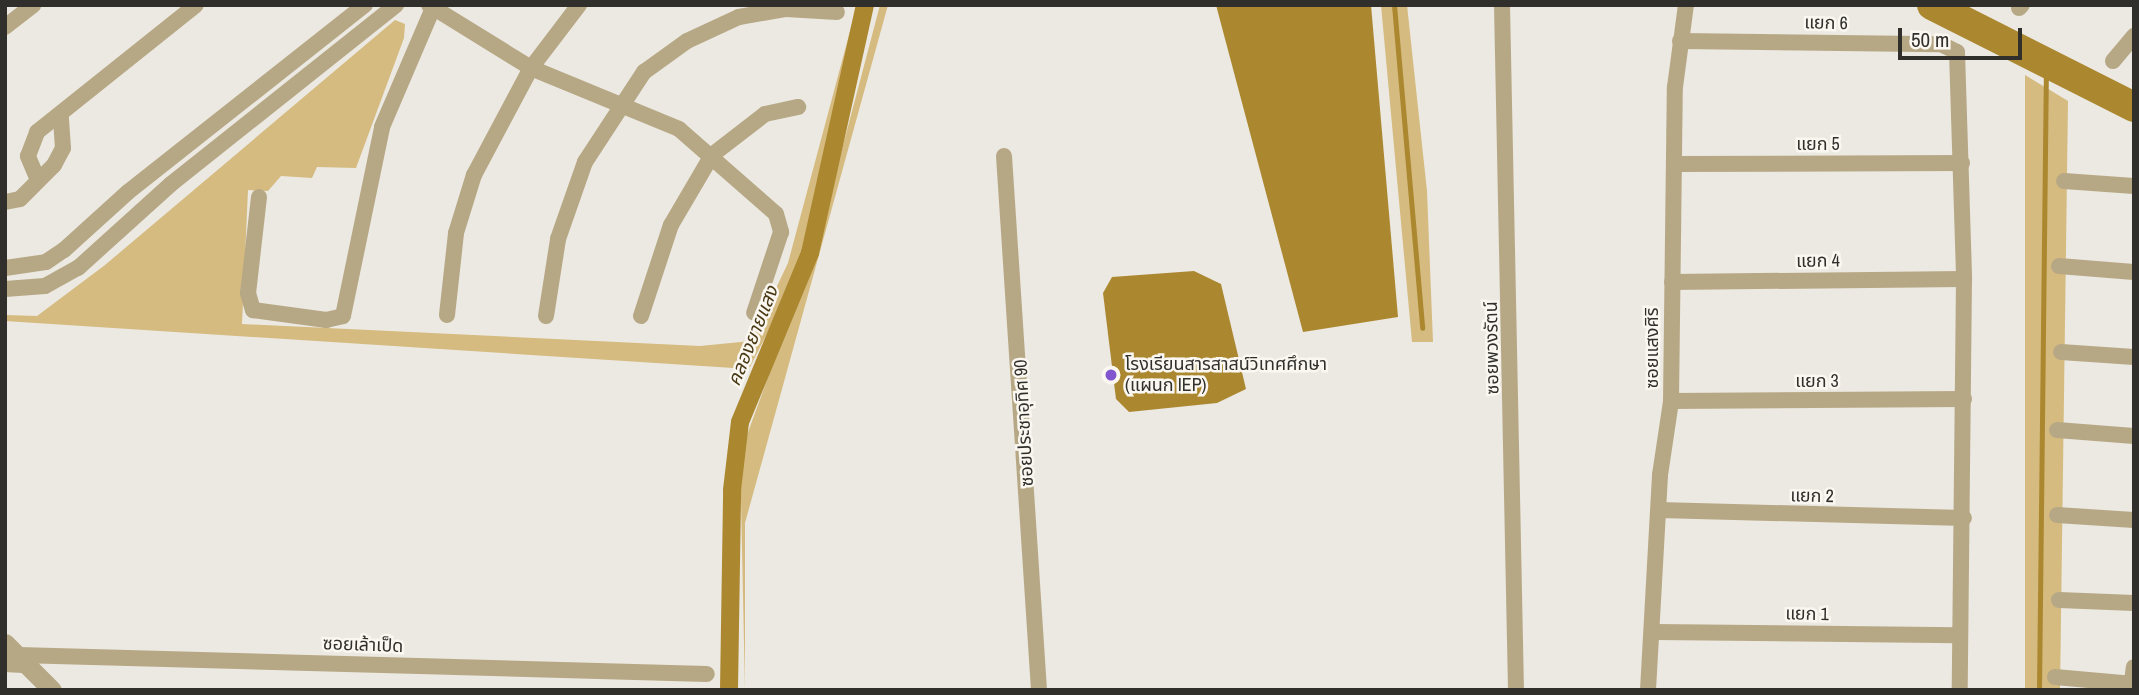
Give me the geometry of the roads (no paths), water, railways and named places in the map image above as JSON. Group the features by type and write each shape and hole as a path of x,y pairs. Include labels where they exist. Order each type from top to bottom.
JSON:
{"street":[{"path":"5,27 33,5"},
{"path":"38,180 28,156 37,132 61,117 197,5"},
{"path":"5,268 46,262 111,206 365,5"},
{"path":"5,289 61,279 396,5"},
{"path":"447,315 456,233 474,175 531,68 579,5"},
{"name":"ซอยพวงรัตน์","path":"1502,5 1516,690"},
{"name":"ซอยแสงศิริ","path":"1648,690 1655,632 1659,510 1671,401 1674,164 1680,41 1686,5"},
{"path":"259,197 248,293 253,310 326,320 343,316 382,127 431,7 531,68 679,129 712,155 781,223 754,313"},
{"path":"546,316 558,239 585,162 620,103 664,56 738,16 786,9 837,12"},
{"path":"2113,61 2134,36"},
{"name":"แยก 6","path":"1680,41 1941,44 1957,52 1960,64 1962,163"},
{"path":"641,316 671,225 712,155 765,114 797,107"},
{"path":"5,202 20,199 63,148 61,117"},
{"name":"ซอยประชาอุทิศ 90","path":"1004,156 1039,690"},
{"path":"1960,690 1959,635 1964,518 1962,163"},
{"name":"แยก 5","path":"1674,164 1962,163"},
{"path":"2064,181 2134,186"},
{"path":"111,206 126,224"},
{"path":"2059,266 2134,272"},
{"name":"แยก 4","path":"1672,282 1964,279"},
{"path":"2061,352 2134,357"},
{"name":"แยก 3","path":"1671,401 1964,399"},
{"path":"2057,430 2134,436"},
{"name":"แยก 2","path":"1659,510 1964,518"},
{"path":"2057,514 2134,520"},
{"path":"2059,600 2134,603"},
{"name":"แยก 1","path":"1655,632 1959,635"},
{"path":"14,657 52,690"},
{"name":"ซอยเล้าเป็ด","path":"14,657 707,674"},
{"path":"2055,677 2132,686 2134,667"}],"waterway":[{"name":"คลองยายแสง","path":"729,690 732,490 740,422 810,253 865,5"},
{"path":"1394,5 1422,328"},
{"path":"1932,5 2134,107"},
{"path":"2039,690 2046,63"}],"place":[{"name":"โรงเรียนสารสาสน์วิเทศศึกษา (แผนก IEP)","path":"1111,375"}]}
